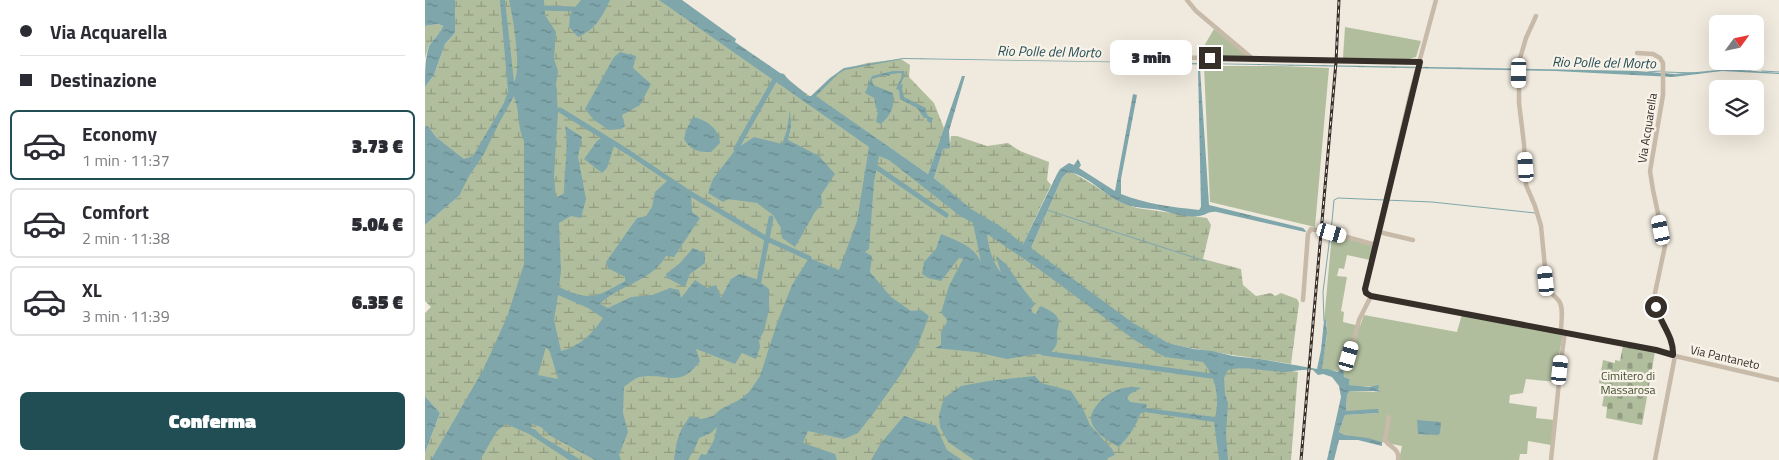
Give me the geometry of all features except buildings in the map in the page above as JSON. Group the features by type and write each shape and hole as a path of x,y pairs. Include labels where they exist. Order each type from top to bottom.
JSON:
{"street":[{"path":"1187,0 1196,11 1253,59"},
{"path":"1347,368 1359,320 1371,296 1366,293 1365,289 1436,0"},
{"path":"1536,16 1526,38 1519,62 1519,112 1524,144 1526,185 1541,226 1547,288 1551,295 1559,301 1561,308 1562,353 1551,460"},
{"path":"1125,48 1139,56 1154,58 1420,63"},
{"name":"Via Acquarella","path":"1637,53 1653,54 1660,58 1664,68 1659,123 1650,171 1665,246 1655,293 1655,304 1661,322 1672,341 1674,355"},
{"path":"1303,300 1308,234 1311,229 1376,244"},
{"path":"1379,232 1413,240"},
{"name":"Via Pantaneto","path":"1371,296 1656,350 1779,380"},
{"path":"1655,460 1674,355"},
{"path":"1389,417 1385,440 1387,444 1397,450 1399,454 1398,460"}],"green space":[{"path":"455,0 676,0 714,30 952,194 934,178 943,148 950,144 951,136 957,136 987,146 1008,143 1020,151 1049,162 1047,180 1051,185 1023,244 1031,248 1062,178 1068,172 1087,181 1120,202 1137,208 1207,218 1211,225 1203,259 1241,269 1243,285 1256,296 1271,293 1275,296 1281,293 1297,299 1299,303 1291,364 1172,344 1186,355 1298,372 1291,460 425,460 425,453 440,413 425,396 425,313 431,307 425,301 425,225 459,196 437,138 428,126 425,126 425,87 434,75 445,44 455,33"},
{"path":"438,24 443,26 429,45 425,58 425,26"},
{"path":"1345,27 1421,41 1416,57 1409,59 1343,58"},
{"path":"1214,29 1247,56 1204,55 1204,46"},
{"path":"901,59 910,65 909,77 934,103 944,128 928,174 815,96 841,70 867,63"},
{"path":"1204,66 1329,68 1315,227 1210,202"},
{"path":"1332,234 1373,246 1370,260 1347,255 1344,269 1339,268 1337,276 1347,277 1341,311 1344,312 1343,322 1360,326 1364,315 1457,332 1462,314 1563,334 1556,382 1526,379 1523,393 1510,395 1509,403 1537,407 1536,418 1554,420 1551,445 1528,441 1527,454 1520,454 1519,460 1399,460 1402,446 1345,435 1339,432 1345,415 1379,413 1346,411 1347,395 1350,391 1381,392 1377,386 1360,387 1349,385 1350,379 1344,377 1343,373 1322,369 1327,332 1326,320 1324,321"},
{"name":"Cimitero di Massarosa","path":"1623,345 1655,352 1642,425 1606,418 1607,407 1602,406 1606,385 1599,383 1603,360 1615,363 1615,360 1620,361"}],"water":[{"path":"425,0 455,0 455,33 445,44 434,75 425,87 425,71 429,46 443,26 438,24 425,26"},
{"path":"500,0 505,0 514,82 517,55 509,0 544,0 545,15 556,32 554,59 558,71 556,84 558,112 554,175 556,198 564,193 565,126 582,137 578,157 586,199 581,218 571,216 559,223 561,271 559,287 578,295 593,296 625,281 625,277 608,268 606,262 637,218 646,216 652,207 655,192 668,180 691,194 692,212 700,218 674,257 666,256 660,264 644,277 616,292 600,304 608,308 631,297 652,295 670,288 679,290 681,298 695,280 707,288 716,285 721,298 731,279 740,274 756,279 769,289 769,310 764,331 759,340 760,347 756,359 742,353 735,364 696,349 700,361 686,375 673,378 640,377 624,387 623,413 628,432 619,455 621,460 595,460 549,435 541,427 532,424 531,428 536,430 541,436 581,460 569,460 529,434 506,424 497,431 480,460 431,460 483,370 507,317 524,264 524,141 520,130 514,96 484,154 469,176 459,196 425,225 425,126 428,126 437,138 464,159 473,156 504,103 508,91","holes":["558,295 588,308 603,318 585,339 561,351 554,320","546,347 550,352 558,379 538,375"]},
{"path":"581,0 610,0 598,22 578,37 569,27 570,14"},
{"path":"659,0 682,0 736,39 735,42 784,74 807,96 811,96 844,68 903,58 1637,71 1675,74 1718,70 1779,73 1722,71 1673,77 1555,71 903,59 845,70 838,74 816,96 928,174 962,76 965,76 949,131 950,148 943,149 934,178 971,209 1000,226 1023,244 1057,174 1060,169 1069,163 1074,165 1078,159 1081,165 1079,168 1115,191 1133,94 1137,95 1121,179 1121,194 1150,203 1199,210 1201,207 1198,68 1200,68 1209,205 1303,228 1306,231 1217,212 1189,216 1132,206 1115,199 1082,177 1068,172 1062,178 1031,248 1133,323 1168,343 1233,356 1317,369 1324,321 1326,319 1327,333 1322,369 1338,372 1343,368 1344,377 1350,379 1349,385 1368,387 1379,385 1378,390 1382,392 1350,391 1347,395 1346,411 1378,409 1379,413 1345,415 1339,432 1345,435 1382,442 1382,446 1358,440 1339,440 1334,460 1327,460 1341,397 1339,386 1332,377 1323,374 1318,375 1313,370 1286,372 1248,368 1228,370 1224,378 1225,394 1228,403 1226,434 1228,460 1219,460 1214,422 1144,412 1140,414 1129,436 1119,447 1115,445 1098,432 1092,424 1091,416 1103,398 1127,387 1141,388 1130,394 1127,398 1130,402 1147,404 1146,408 1215,417 1217,396 1211,374 1203,362 1165,357 1136,341 1036,267 987,234 991,255 998,269 1001,273 996,256 1006,264 1035,304 1031,309 1033,313 1036,314 1040,306 1058,318 1056,346 1051,352 1007,359 976,352 935,348 941,345 941,332 947,322 941,313 949,286 963,259 959,258 941,281 928,278 922,274 924,262 936,249 941,234 959,241 974,251 981,262 973,223 960,216 889,160 879,156 874,182 869,249 865,252 872,256 870,272 891,297 911,311 921,310 929,316 917,347 901,374 858,433 844,439 808,431 803,443 835,454 837,460 698,460 701,454 706,455 714,440 717,427 711,433 699,438 688,460 674,460 677,441 691,416 701,419 713,416 721,409 741,399 749,392 760,376 777,323 792,285 809,258 839,270 857,221 869,147"},
{"path":"620,52 636,56 633,68 651,84 640,105 622,115 625,126 621,129 609,130 594,120 585,109 614,57"},
{"path":"893,71 904,71 905,75 900,85 903,84 904,97 926,108 928,116 934,119 932,119 932,124 927,121 927,118 924,118 917,108 900,99 899,90 896,89 902,76 901,73 872,79 873,85 893,93 892,110 881,124 876,122 878,111 874,98 865,93 872,76"},
{"path":"790,110 791,126 788,140 819,156 835,174 821,195 822,204 815,212 795,247 782,238 781,228 773,215 757,203 728,199 723,202 708,193 713,179 736,149 754,137 782,144 787,130"},
{"path":"693,117 703,120 717,133 720,143 711,152 695,150 684,139 686,130"},
{"path":"601,138 614,146 607,168 602,173 584,159"},
{"path":"693,248 705,253 705,263 690,274 685,287 667,278 666,274 680,263"},
{"path":"1035,376 1041,383 1071,391 1084,411 1090,425 1112,449 1115,455 1107,460 974,460 948,442 940,427 939,415 944,398 961,386"},
{"path":"425,396 440,413 425,453"},
{"path":"904,416 936,426 947,450 962,460 871,460 881,443"},
{"path":"1417,420 1441,422 1440,433 1438,435 1418,434"}],"waterway":[{"path":"544,8 574,9"},
{"name":"Rio Polle del Morto","path":"1118,63 1206,64"},
{"name":"Rio Polle del Morto","path":"1648,72 1661,71"},
{"name":"Rio Polle del Morto","path":"1762,71 1779,72"},
{"name":"Rio Polle del Morto","path":"1665,72 1694,73"},
{"path":"736,149 774,81"},
{"path":"560,110 691,194 767,239 809,258"},
{"path":"876,167 946,215"},
{"path":"1331,232 1334,200 1338,198 1432,202 1535,213"},
{"path":"1047,210 1205,261"},
{"path":"759,281 771,218"},
{"path":"1324,321 1323,292 1330,236"},
{"path":"1043,353 1211,376"}],"railway":[{"path":"1301,460 1336,62 1339,0"}],"route":[{"path":"1210,58 1399,60 1420,62 1365,289 1366,293 1371,296 1561,331 1673,355 1671,338 1661,322 1656,307"}]}
